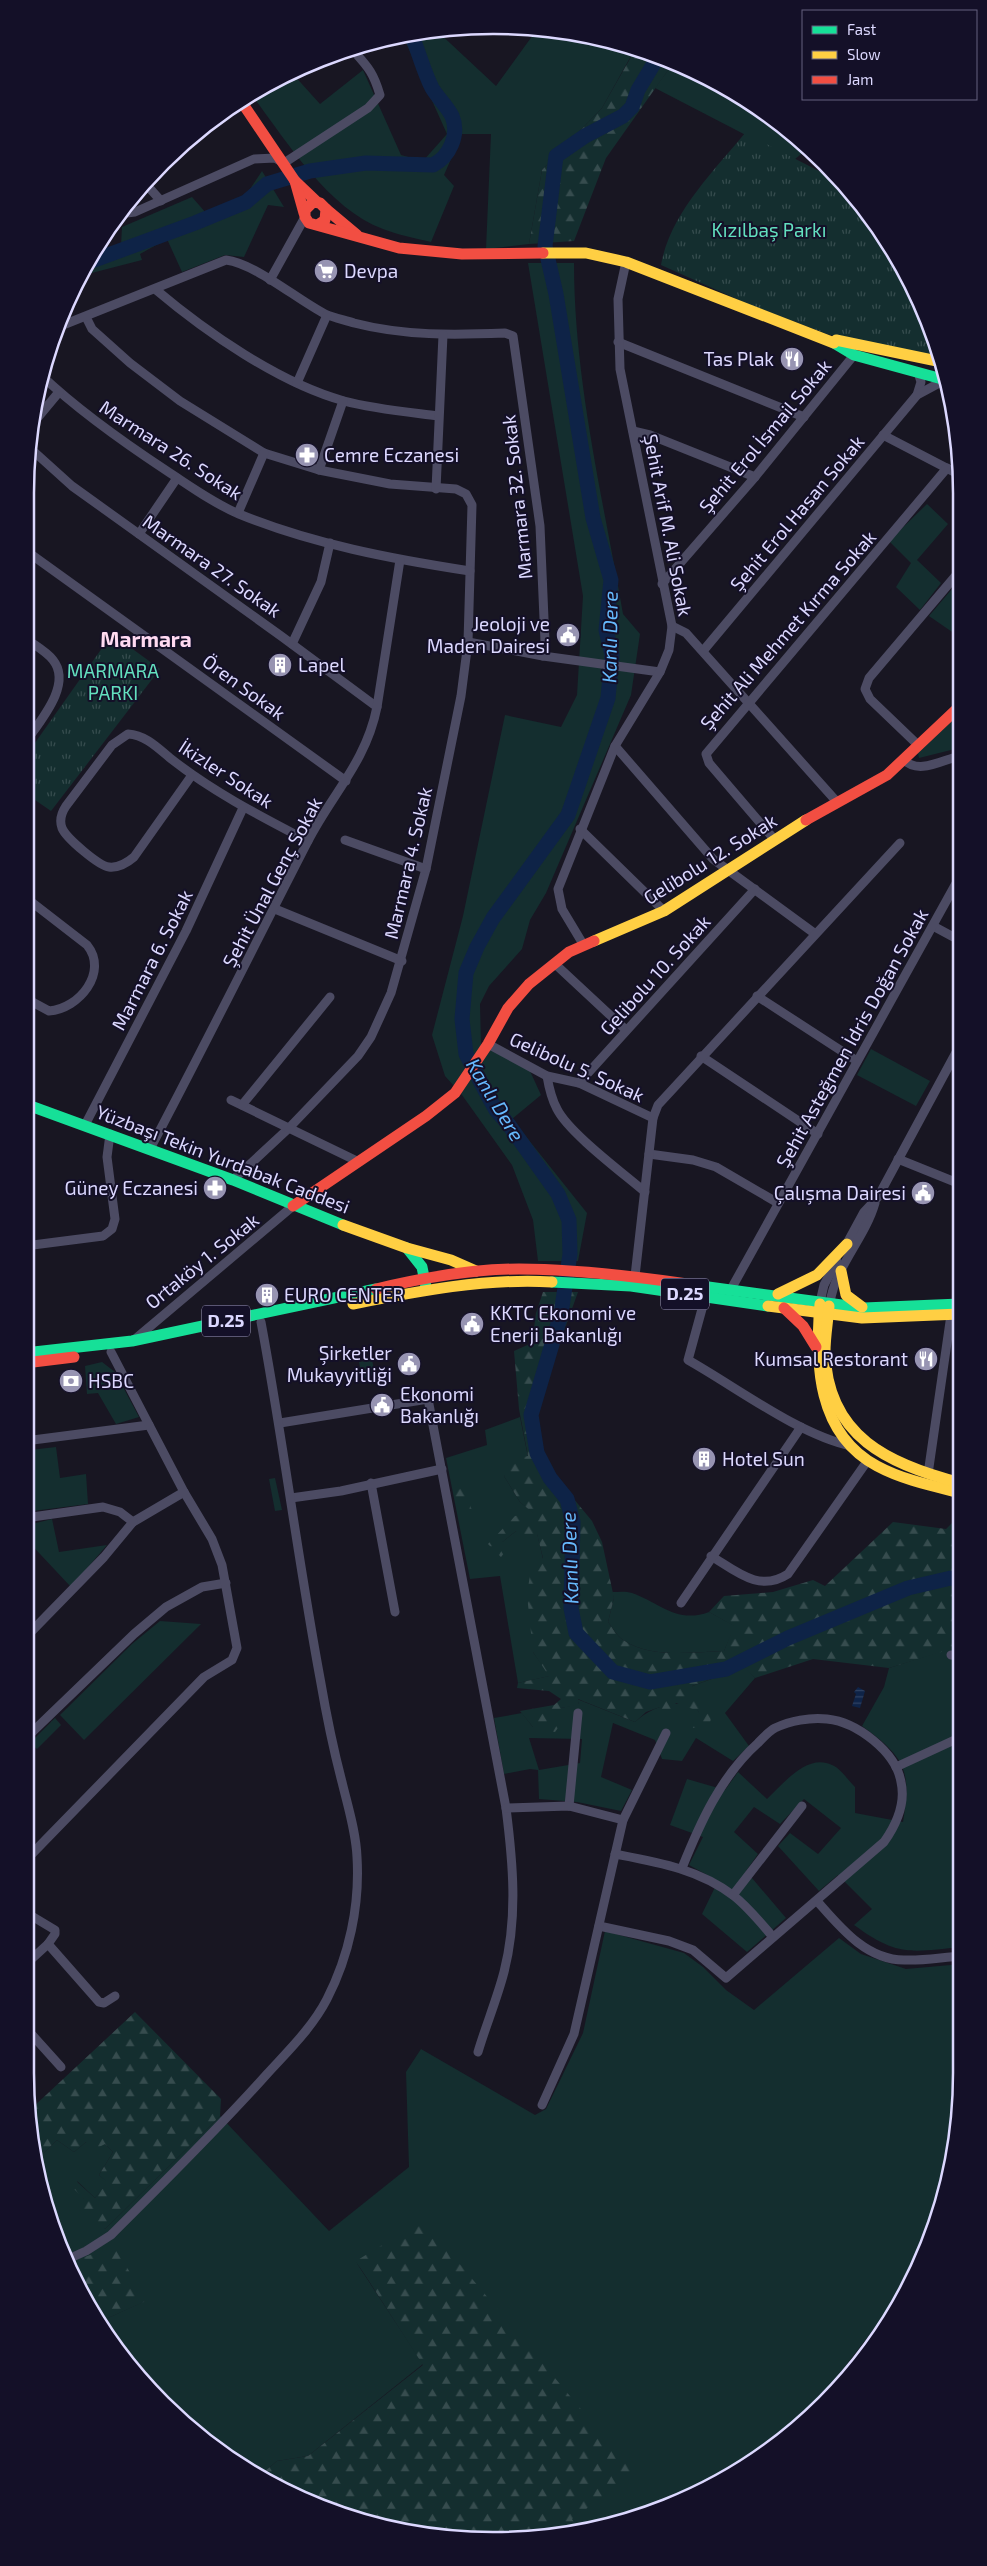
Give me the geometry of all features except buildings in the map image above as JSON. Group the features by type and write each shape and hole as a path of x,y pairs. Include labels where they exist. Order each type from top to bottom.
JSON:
{"main road":[{"path":"245,107 295,182 304,215 309,223 399,248 430,252 586,254 626,262 824,338 854,354 939,379"},
{"path":"295,182 359,236"},
{"path":"304,215 309,204 322,205"},
{"path":"317,225 325,220 322,205"},
{"path":"824,338 934,362"},
{"name":"Gelibolu 12. Sokak","path":"293,1206 426,1116 454,1093 488,1044 508,1008 529,984 554,963 584,944 664,911 774,839 837,802 881,780 953,713"},
{"name":"Yüzbaşı Tekin Yurdabak Caddesi","path":"34,1107 233,1180 293,1206 407,1248 442,1256 476,1271"},
{"path":"775,1296 814,1278 826,1269 847,1244"},
{"path":"407,1248 419,1262 427,1289"},
{"name":"D.25","path":"34,1352 132,1342 424,1278 476,1271 587,1278 635,1276 775,1296 824,1308 863,1313 953,1315"},
{"path":"820,1346 835,1327 863,1313 846,1295 842,1271"},
{"name":"D.25","path":"34,1362 111,1352 427,1289 518,1275"},
{"name":"D.25","path":"587,1278 705,1298 784,1308 824,1308"},
{"name":"D.25","path":"863,1313 953,1305"},
{"path":"784,1308 820,1346 832,1391 844,1418 865,1444 882,1455 928,1474 953,1481"},
{"path":"824,1308 818,1378 822,1396 832,1420 851,1446 868,1460 894,1473 953,1491"}],"street":[{"path":"130,213 260,158 275,158 284,163 368,108 380,95 374,75 357,55"},
{"path":"149,189 161,201"},
{"path":"270,280 293,241 304,215"},
{"path":"293,241 305,230 317,225"},
{"path":"67,324 226,260 233,261 270,280 328,315 381,330 443,335 436,489 390,484 320,470 264,453 166,390 92,329 86,317"},
{"name":"Şehit Arif M. Ali Sokak","path":"584,944 562,909 558,889 614,746 660,672 669,650 672,626 620,369 618,299 626,262"},
{"path":"155,289 194,321 297,383 343,401 438,416"},
{"path":"297,383 328,315"},
{"name":"Marmara 32. Sokak","path":"443,335 505,332 513,336 540,526 545,642 543,656"},
{"path":"618,342 804,417"},
{"name":"Şehit Erol İsmail Sokak","path":"662,584 756,477 854,354"},
{"path":"917,395 921,382 918,372"},
{"name":"Marmara 26. Sokak","path":"48,381 115,437 177,478 238,513 295,534 330,543 400,560 470,571"},
{"name":"Şehit Erol Hasan Sokak","path":"703,652 917,395 939,382"},
{"path":"41,413 59,392"},
{"path":"320,470 343,401"},
{"path":"633,432 650,435 756,477"},
{"path":"883,435 952,471"},
{"name":"Marmara 27. Sokak","path":"36,453 72,486 292,644 377,708"},
{"path":"238,513 264,453"},
{"name":"Şehit Ali Mehmet Kırma Sokak","path":"774,839 709,763 706,754 947,468"},
{"path":"139,534 177,478"},
{"name":"Marmara 4. Sokak","path":"233,1180 289,1128 358,1056 371,1037 391,993 402,961 426,869 461,696 468,642 472,505 466,494 456,490 436,489"},
{"path":"292,644 321,582 330,543"},
{"name":"Ören Sokak","path":"34,556 346,781"},
{"name":"Şehit Ünal Genç Sokak","path":"150,1149 275,909 308,841 364,752 373,729 377,708 400,560"},
{"path":"918,745 870,699 865,689 869,678 953,579"},
{"path":"672,626 686,633 837,802"},
{"path":"468,642 543,656 660,672"},
{"path":"34,645 53,660 58,676 54,701 34,730"},
{"name":"İkizler Sokak","path":"192,775 134,857 115,867 99,863 65,833 62,825 62,813 112,744 128,734 143,737 192,775 244,808 308,841"},
{"path":"614,746 713,860 814,933"},
{"path":"903,759 909,766 919,768 953,758"},
{"name":"Marmara 6. Sokak","path":"85,1125 186,931 244,808"},
{"path":"580,829 664,911"},
{"path":"344,840 426,869"},
{"path":"635,1276 653,1118 658,1105 668,1091 900,843"},
{"name":"Gelibolu 10. Sokak","path":"579,1083 755,889"},
{"name":"Şehit Asteğmen İdris Doğan Sokak","path":"730,1291 953,889"},
{"path":"34,904 90,950 96,965 94,975 86,988 71,1005 54,1011 40,1008 34,1004"},
{"path":"275,909 402,961"},
{"path":"933,926 953,937"},
{"path":"554,963 626,1030"},
{"path":"757,996 857,1060"},
{"path":"242,1105 330,997"},
{"name":"Gelibolu 5. Sokak","path":"488,1044 547,1076 579,1083 653,1118"},
{"path":"701,1056 818,1134"},
{"path":"824,1308 831,1291 863,1233 875,1200 953,1060"},
{"path":"547,1076 550,1092 558,1111 582,1137 645,1192"},
{"path":"231,1100 358,1162"},
{"path":"34,1245 102,1236 112,1230 114,1219 107,1152 110,1134"},
{"path":"649,1154 693,1160 716,1167 778,1204"},
{"path":"898,1159 953,1181"},
{"path":"824,1308 824,1285 864,1212 875,1200"},
{"name":"Ortaköy 1. Sokak","path":"132,1342 293,1206"},
{"path":"705,1298 688,1360 800,1427 838,1444 851,1446"},
{"path":"73,2257 111,2235 238,2106 300,2038 326,2002 348,1944 356,1892 357,1856 355,1834 328,1723 280,1423 261,1322"},
{"path":"928,1474 953,1332"},
{"path":"34,1850 204,1677 232,1660 236,1648 226,1583 222,1565 212,1539 184,1492 111,1352"},
{"path":"280,1423 428,1398 506,1808 514,1870 512,1921 504,1971 478,2052"},
{"path":"34,1440 150,1425"},
{"path":"681,1603 800,1427"},
{"path":"712,1556 753,1581 777,1581 788,1574 868,1460"},
{"path":"291,1498 341,1491 442,1469"},
{"path":"371,1483 395,1612"},
{"path":"34,1629 104,1557 134,1522 184,1492"},
{"path":"34,1517 103,1507 120,1512 134,1522"},
{"path":"34,1730 134,1634 166,1607 197,1590 226,1583"},
{"path":"569,1806 578,1713"},
{"path":"599,1926 669,1941 693,1950 726,1978 884,1842 895,1826 900,1808 902,1783 896,1767 881,1747 852,1728 828,1719 803,1719 774,1729 747,1753 727,1777 695,1836 682,1868"},
{"path":"542,2105 574,2034 623,1820 666,1733"},
{"path":"896,1767 953,1740"},
{"path":"506,1808 569,1806 623,1820"},
{"path":"733,1896 802,1806"},
{"path":"616,1854 682,1868 733,1896 773,1938"},
{"path":"817,1901 856,1942 883,1956 902,1960 953,1957"},
{"path":"34,1917 55,1930 54,1938 34,1957"},
{"path":"48,1944 99,2002 104,2003 115,1996"},
{"path":"34,2037 62,2067"}],"green space":[{"path":"532,36 583,43 612,49 631,56 602,108 542,170 529,244 486,249 491,134 462,134 444,175 454,186 431,242 383,229 363,219 344,206 309,171 256,100 297,78 320,104 363,70 401,155 423,161 447,134 406,43 444,37 496,86"},
{"path":"627,54 669,69 606,158 574,241 529,244 542,170 602,108 631,57"},
{"path":"669,69 697,81 749,111 802,153 794,160 655,88"},
{"name":"Kızılbaş Parkı","path":"745,133 824,174 858,214 892,264 906,290 933,360 926,361 827,334 748,304 661,265 673,228 694,194"},
{"path":"262,171 284,207 268,205 244,257 225,255 182,272 167,239 140,254 142,260 90,273 104,250 121,245 122,227 192,197 206,213 246,195"},
{"path":"528,263 574,263 579,351 591,439 623,614 640,634 631,695 546,893 530,920 522,949 489,986 480,1004 481,1044 530,1071 541,1095 512,1119 587,1213 578,1261 538,1261 533,1220 512,1165 462,1095 445,1076 432,1035 463,916 505,715 561,727 577,695 583,596"},
{"path":"927,504 948,524 917,560 941,583 920,610 896,587 911,563 889,541"},
{"path":"953,588 953,633 929,616"},
{"name":"MARMARA PARKI","path":"112,634 160,669 51,811 34,799 34,744"},
{"path":"953,719 953,750 919,758 918,753"},
{"path":"871,1049 930,1081 916,1106 857,1075"},
{"path":"543,1292 578,1292 546,1381 537,1415 541,1451 554,1475 592,1521 602,1542 614,1598 608,1622 623,1640 646,1650 659,1652 724,1651 734,1626 709,1612 724,1596 773,1592 813,1580 825,1586 893,1522 946,1529 953,1522 953,1627 951,1630 953,1633 953,1648 889,1668 813,1659 755,1678 744,1667 692,1686 710,1708 711,1719 709,1726 693,1728 690,1720 702,1719 698,1711 676,1703 666,1719 659,1717 660,1707 646,1712 635,1722 578,1699 579,1705 561,1708 565,1718 555,1732 533,1727 520,1711 554,1705 561,1699 549,1691 517,1688 518,1683 549,1676 533,1652 527,1595 531,1568 543,1558 537,1534 524,1541 516,1531 502,1542 505,1552 501,1557 488,1544 515,1516 533,1513 520,1502 504,1476 514,1459 528,1456 519,1409 514,1351 532,1343 536,1313"},
{"path":"372,1360 375,1375 362,1378 359,1362"},
{"path":"102,1362 115,1372 139,1417 116,1424 98,1393 87,1394 85,1366"},
{"path":"520,1417 528,1457 504,1476 520,1502 534,1513 502,1542 516,1531 537,1533 543,1559 533,1652 550,1676 518,1683 500,1576 470,1579 446,1458 487,1445 485,1430"},
{"path":"56,1447 60,1478 86,1474 88,1504 34,1511 34,1450"},
{"path":"275,1478 282,1510 275,1511 269,1479"},
{"path":"461,1483 464,1494 481,1488 482,1492 469,1502 474,1516 467,1522 456,1505 453,1486"},
{"path":"52,1519 59,1552 107,1545 71,1587 34,1548 34,1524"},
{"path":"612,1592 632,1593 669,1611 687,1616 709,1612 735,1626 724,1651 672,1653 646,1650 623,1640 608,1622 614,1598"},
{"path":"160,1621 201,1624 84,1740 60,1715 132,1644"},
{"path":"953,1648 953,1948 917,1951 905,1950 882,1943 854,1925 872,1909 838,1875 819,1891 778,1846 790,1833 818,1854 841,1828 804,1799 780,1824 754,1807 734,1832 758,1854 746,1871 786,1918 747,1952 702,1914 718,1881 689,1865 703,1837 670,1825 687,1779 725,1790 738,1772 767,1799 796,1772 814,1763 823,1762 838,1769 855,1787 855,1813 903,1822 906,1789 902,1766 888,1747 862,1726 884,1687 889,1668"},
{"path":"745,1667 755,1678 725,1713 749,1746 733,1761 696,1738 682,1761 662,1759 655,1740 613,1723 601,1777 632,1790 621,1811 577,1802 539,1799 538,1770 530,1769 504,1774 494,1718 522,1713 533,1727 561,1708 579,1704 577,1699 635,1722 656,1708 681,1704 697,1710 709,1726 692,1686","holes":["529,1738 582,1739 580,1763 539,1770"]},
{"path":"55,1718 61,1725 37,1749 34,1746 34,1739"},
{"path":"605,1931 684,1953 703,1967 726,1990 754,2010 839,1938 861,1954 906,1969 953,1965 953,2073 949,2133 938,2191 929,2220 906,2276 882,2317 819,2398 797,2418 749,2455 697,2485 641,2508 612,2517 550,2528 356,2262 423,2364 308,2456 277,2461 265,2471 214,2437 168,2398 148,2376 105,2319 145,2301 77,2268 58,2220 49,2191 42,2155 57,2140 74,2152 86,2142 105,2144 113,2152 99,2175 108,2182 95,2198 77,2181 84,2199 105,2229 220,2116 329,2231 409,2167 406,2072 421,2049 535,2115 546,2109 583,2033"},
{"path":"135,2012 221,2099 220,2116 105,2229 80,2209 84,2199 71,2186 76,2181 95,2198 107,2182 99,2175 113,2152 105,2144 93,2150 86,2142 74,2152 57,2140 42,2155 35,2105"},
{"path":"423,2220 635,2474 572,2519 575,2524 524,2531 494,2532 433,2528 375,2517 318,2497 265,2471 277,2461 308,2456 423,2365 356,2261"},
{"path":"115,2246 146,2301 106,2319 74,2261"}],"water":[{"path":"858,1687 865,1691 860,1708 852,1706 856,1694 854,1692"}],"waterway":[{"path":"98,259 246,202 267,184 310,171 366,163 433,165 439,161 452,145 455,131 454,123 450,112 432,88 414,41"},
{"name":"Kanlı Dere","path":"654,63 638,90 632,107 623,116 585,136 556,156 545,246 556,294 593,518 611,580 606,630 612,655 608,698 568,815 493,918 477,947 466,973 462,1019 466,1054 487,1094 496,1110 509,1125 558,1194 569,1220 570,1254 561,1314 531,1415 537,1453 550,1478 567,1499 573,1522 571,1608 576,1633 613,1672 650,1682 726,1669 788,1638 908,1588 953,1578"}],"traffic: fast":[{"path":"834,343 854,355 939,378"},
{"path":"34,1107 233,1180 343,1225"},
{"path":"407,1248 422,1267 426,1287"},
{"path":"552,1282 631,1286 768,1306"},
{"path":"701,1286 864,1308 953,1304"},
{"path":"34,1352 132,1341 376,1289"}],"traffic: slow":[{"path":"543,253 586,253 626,262 834,343"},
{"path":"836,340 933,360"},
{"path":"594,941 664,911 806,820"},
{"path":"343,1225 407,1248 451,1260 476,1271"},
{"path":"778,1294 817,1275 847,1244"},
{"path":"841,1271 846,1295 862,1307"},
{"path":"353,1304 427,1290 477,1284 527,1281 552,1282"},
{"path":"820,1304 818,1350 820,1373 824,1396 831,1416 842,1436 857,1452 887,1471 918,1482 953,1491"},
{"path":"768,1306 862,1318 953,1314"},
{"path":"829,1306 825,1340 829,1381 837,1406 850,1426 867,1443 887,1456 910,1467 953,1481"}],"traffic: jam":[{"path":"245,107 295,181 317,202"},
{"path":"295,181 304,213"},
{"path":"319,224 325,220 326,209 320,203 313,202 305,210 305,217 309,223 399,248 462,254 543,253"},
{"path":"326,209 357,235"},
{"path":"806,820 887,775 953,713"},
{"path":"293,1206 426,1116 455,1093 488,1044 508,1008 529,984 569,952 594,941"},
{"path":"376,1289 447,1275 501,1269 564,1270 701,1286"},
{"path":"784,1308 803,1326 816,1347"},
{"path":"34,1362 74,1357"}],"place":[{"name":"Devpa","path":"326,271"},
{"name":"Tas Plak","path":"792,359"},
{"name":"Cemre Eczanesi","path":"307,455"},
{"name":"Jeoloji ve Maden Dairesi","path":"568,635"},
{"name":"Lapel","path":"280,665"},
{"name":"Güney Eczanesi","path":"215,1188"},
{"name":"Çalışma Dairesi","path":"923,1193"},
{"name":"EURO CENTER","path":"267,1295"},
{"name":"KKTC Ekonomi ve Enerji Bakanlığı","path":"472,1324"},
{"name":"Kumsal Restorant","path":"926,1359"},
{"name":"Şirketler Mukayyitliği","path":"409,1364"},
{"name":"HSBC","path":"71,1381"},
{"name":"Ekonomi Bakanlığı","path":"382,1405"},
{"name":"Hotel Sun","path":"704,1459"}],"district":[{"name":"Marmara","path":"146,640"}]}
